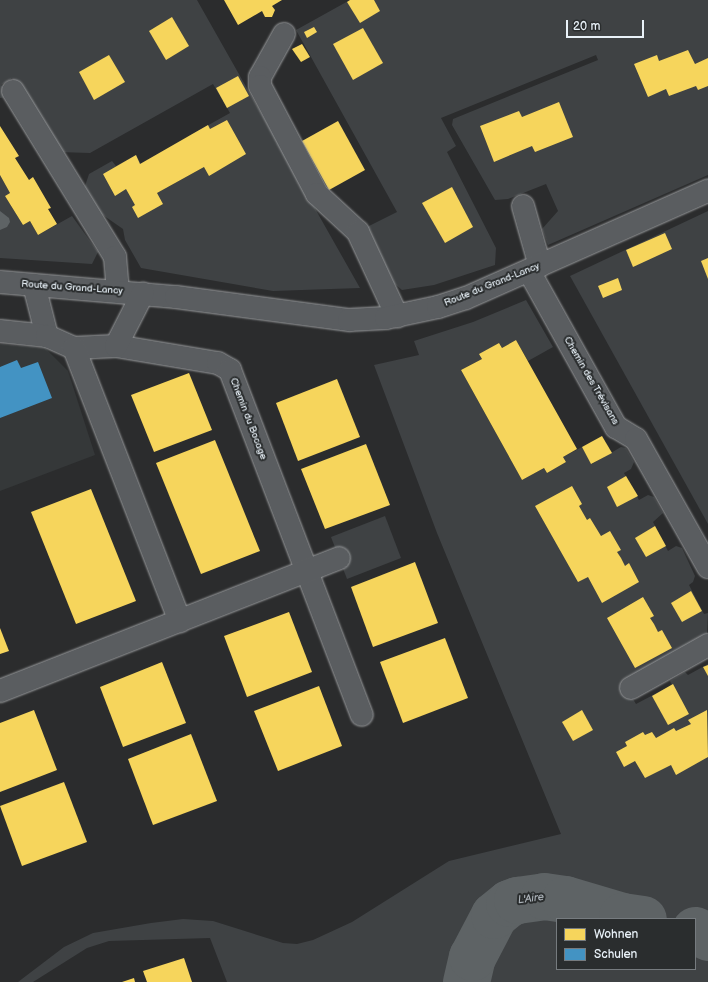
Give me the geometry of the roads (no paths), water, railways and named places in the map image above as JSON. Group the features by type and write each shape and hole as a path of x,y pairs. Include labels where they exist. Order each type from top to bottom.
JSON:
{"street":[{"path":"284,34 260,77 260,86 316,194 358,232 397,316"},
{"path":"13,91 115,257 118,291"},
{"name":"Route du Grand-Lancy","path":"0,282 118,291 349,320 397,316 466,298 708,191"},
{"name":"Chemin des Trévisans","path":"523,206 535,268 616,427 636,439 708,567"},
{"path":"34,285 47,336"},
{"path":"116,346 143,294"},
{"name":"Chemin du Bocage","path":"0,331 47,336 74,348 116,346 218,363 230,370 308,570 362,715"},
{"path":"74,348 180,621"},
{"path":"0,691 339,558"},
{"path":"631,688 708,645"}],"waterway":[{"name":"L'Aire","path":"466,982 472,957 494,915 509,903 517,900 544,896 565,899 622,916 636,918"},
{"name":"L'Aire","path":"696,931 708,937"}]}
